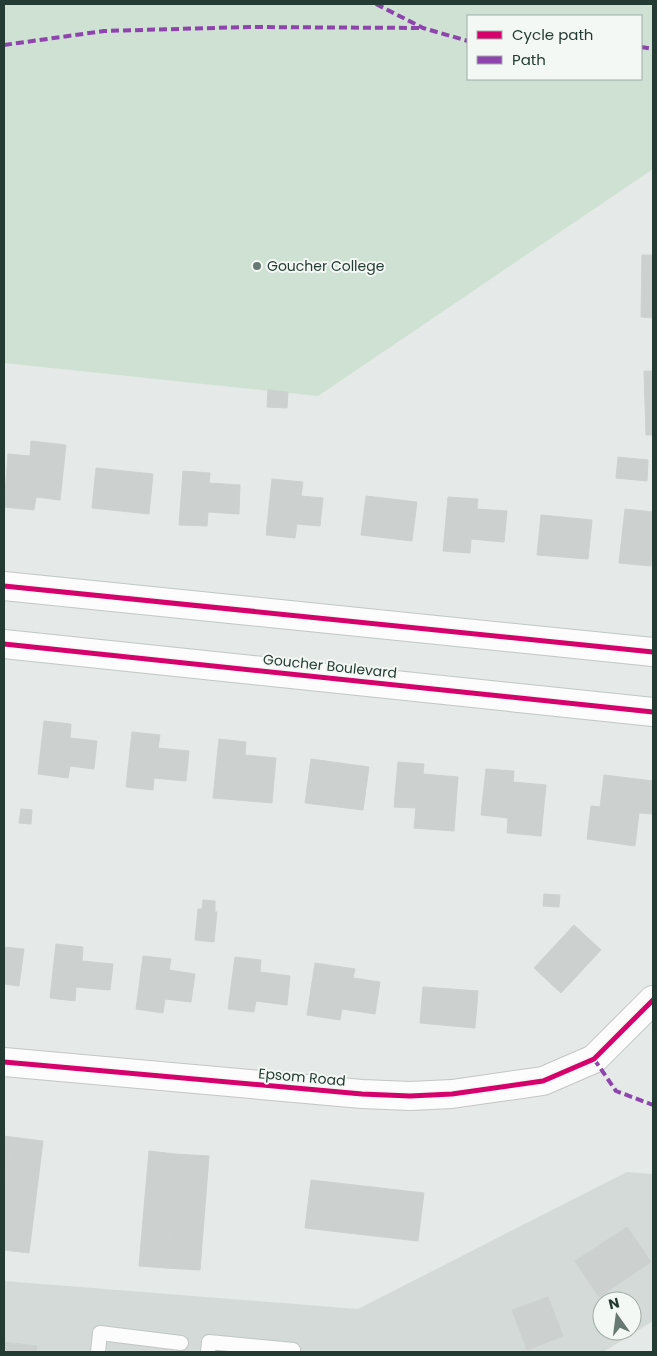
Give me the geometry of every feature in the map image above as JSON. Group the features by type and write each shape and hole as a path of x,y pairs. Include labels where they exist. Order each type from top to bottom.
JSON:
{"main road":[{"path":"4,586 653,652"},
{"name":"Goucher Boulevard","path":"4,644 653,712"},
{"name":"Epsom Road","path":"4,1062 410,1096 452,1094 543,1081 594,1059 653,1000"}],"lane":[{"path":"98,1352 100,1334 181,1343"},
{"path":"208,1352 209,1342 293,1350"}],"shaded area":[{"path":"627,1172 653,1174 653,1321 642,1328 642,1291 592,1291 592,1341 621,1341 603,1352 4,1352 4,1281 358,1309"}],"green space":[{"name":"Goucher College","path":"4,4 653,4 653,169 318,396 4,363"}],"building":[{"path":"642,255 653,255 653,318 641,317"},
{"path":"644,371 653,371 653,435 646,435"},
{"path":"268,390 288,392 287,408 267,407"},
{"path":"31,441 66,445 60,500 36,497 34,510 4,507 8,454 30,456"},
{"path":"618,457 648,460 647,481 616,478"},
{"path":"96,468 153,474 149,514 92,508"},
{"path":"183,471 210,473 209,483 240,485 239,514 208,512 207,526 179,525"},
{"path":"272,479 303,482 301,496 323,498 320,526 297,524 295,538 266,535"},
{"path":"366,496 417,502 412,541 361,535"},
{"path":"448,497 478,499 477,509 507,511 504,542 471,539 470,553 443,551"},
{"path":"625,509 653,512 651,566 619,563"},
{"path":"541,515 592,520 588,559 537,555"},
{"path":"44,721 71,724 70,738 97,741 94,769 70,766 68,778 38,774"},
{"path":"132,732 160,735 158,748 189,751 186,781 154,778 153,790 126,787"},
{"path":"219,739 246,742 245,755 276,758 272,803 213,798"},
{"path":"311,759 369,767 363,810 305,803"},
{"path":"398,762 424,764 423,774 458,777 454,831 414,828 416,808 394,807"},
{"path":"486,769 514,771 513,782 546,785 541,836 507,833 508,818 481,815"},
{"path":"604,775 653,781 653,814 639,813 635,846 587,839 591,806 600,807"},
{"path":"21,809 32,810 31,824 19,823"},
{"path":"544,894 560,895 559,907 543,906"},
{"path":"203,900 215,901 215,912 217,912 214,942 195,940 198,909 202,909"},
{"path":"574,925 601,950 561,993 534,968"},
{"path":"56,944 83,947 82,961 113,964 110,990 76,987 75,1001 50,998"},
{"path":"4,947 24,949 19,986 4,984"},
{"path":"143,956 171,959 169,970 195,974 191,1002 165,999 163,1013 136,1009"},
{"path":"235,957 261,960 260,972 290,976 287,1005 256,1001 254,1012 228,1009"},
{"path":"315,963 355,969 353,978 380,982 375,1014 342,1009 340,1020 307,1015"},
{"path":"423,987 478,991 475,1028 420,1023"},
{"path":"4,1136 11,1137 4,1197"},
{"path":"11,1137 43,1141 29,1253 4,1250 4,1197"},
{"path":"149,1151 175,1154 166,1268 139,1266"},
{"path":"175,1154 209,1156 200,1270 166,1268"},
{"path":"311,1180 424,1193 418,1241 305,1228"},
{"path":"627,1227 651,1262 608,1291 595,1291 575,1261"},
{"path":"548,1297 563,1336 527,1350 512,1310"},
{"path":"4,1342 37,1346 36,1352 4,1352"}],"marked path":[{"path":"376,4 423,28 467,41"},
{"path":"4,45 104,31 249,27 423,28"},
{"path":"642,47 653,49"},
{"path":"594,1059 616,1091 653,1105"}],"cycle path":[{"path":"4,586 653,652"},
{"path":"4,644 653,712"},
{"path":"4,1062 362,1094 410,1096 452,1094 543,1081 594,1059 653,1000"}],"place":[{"name":"Goucher College","path":"257,266"}]}
